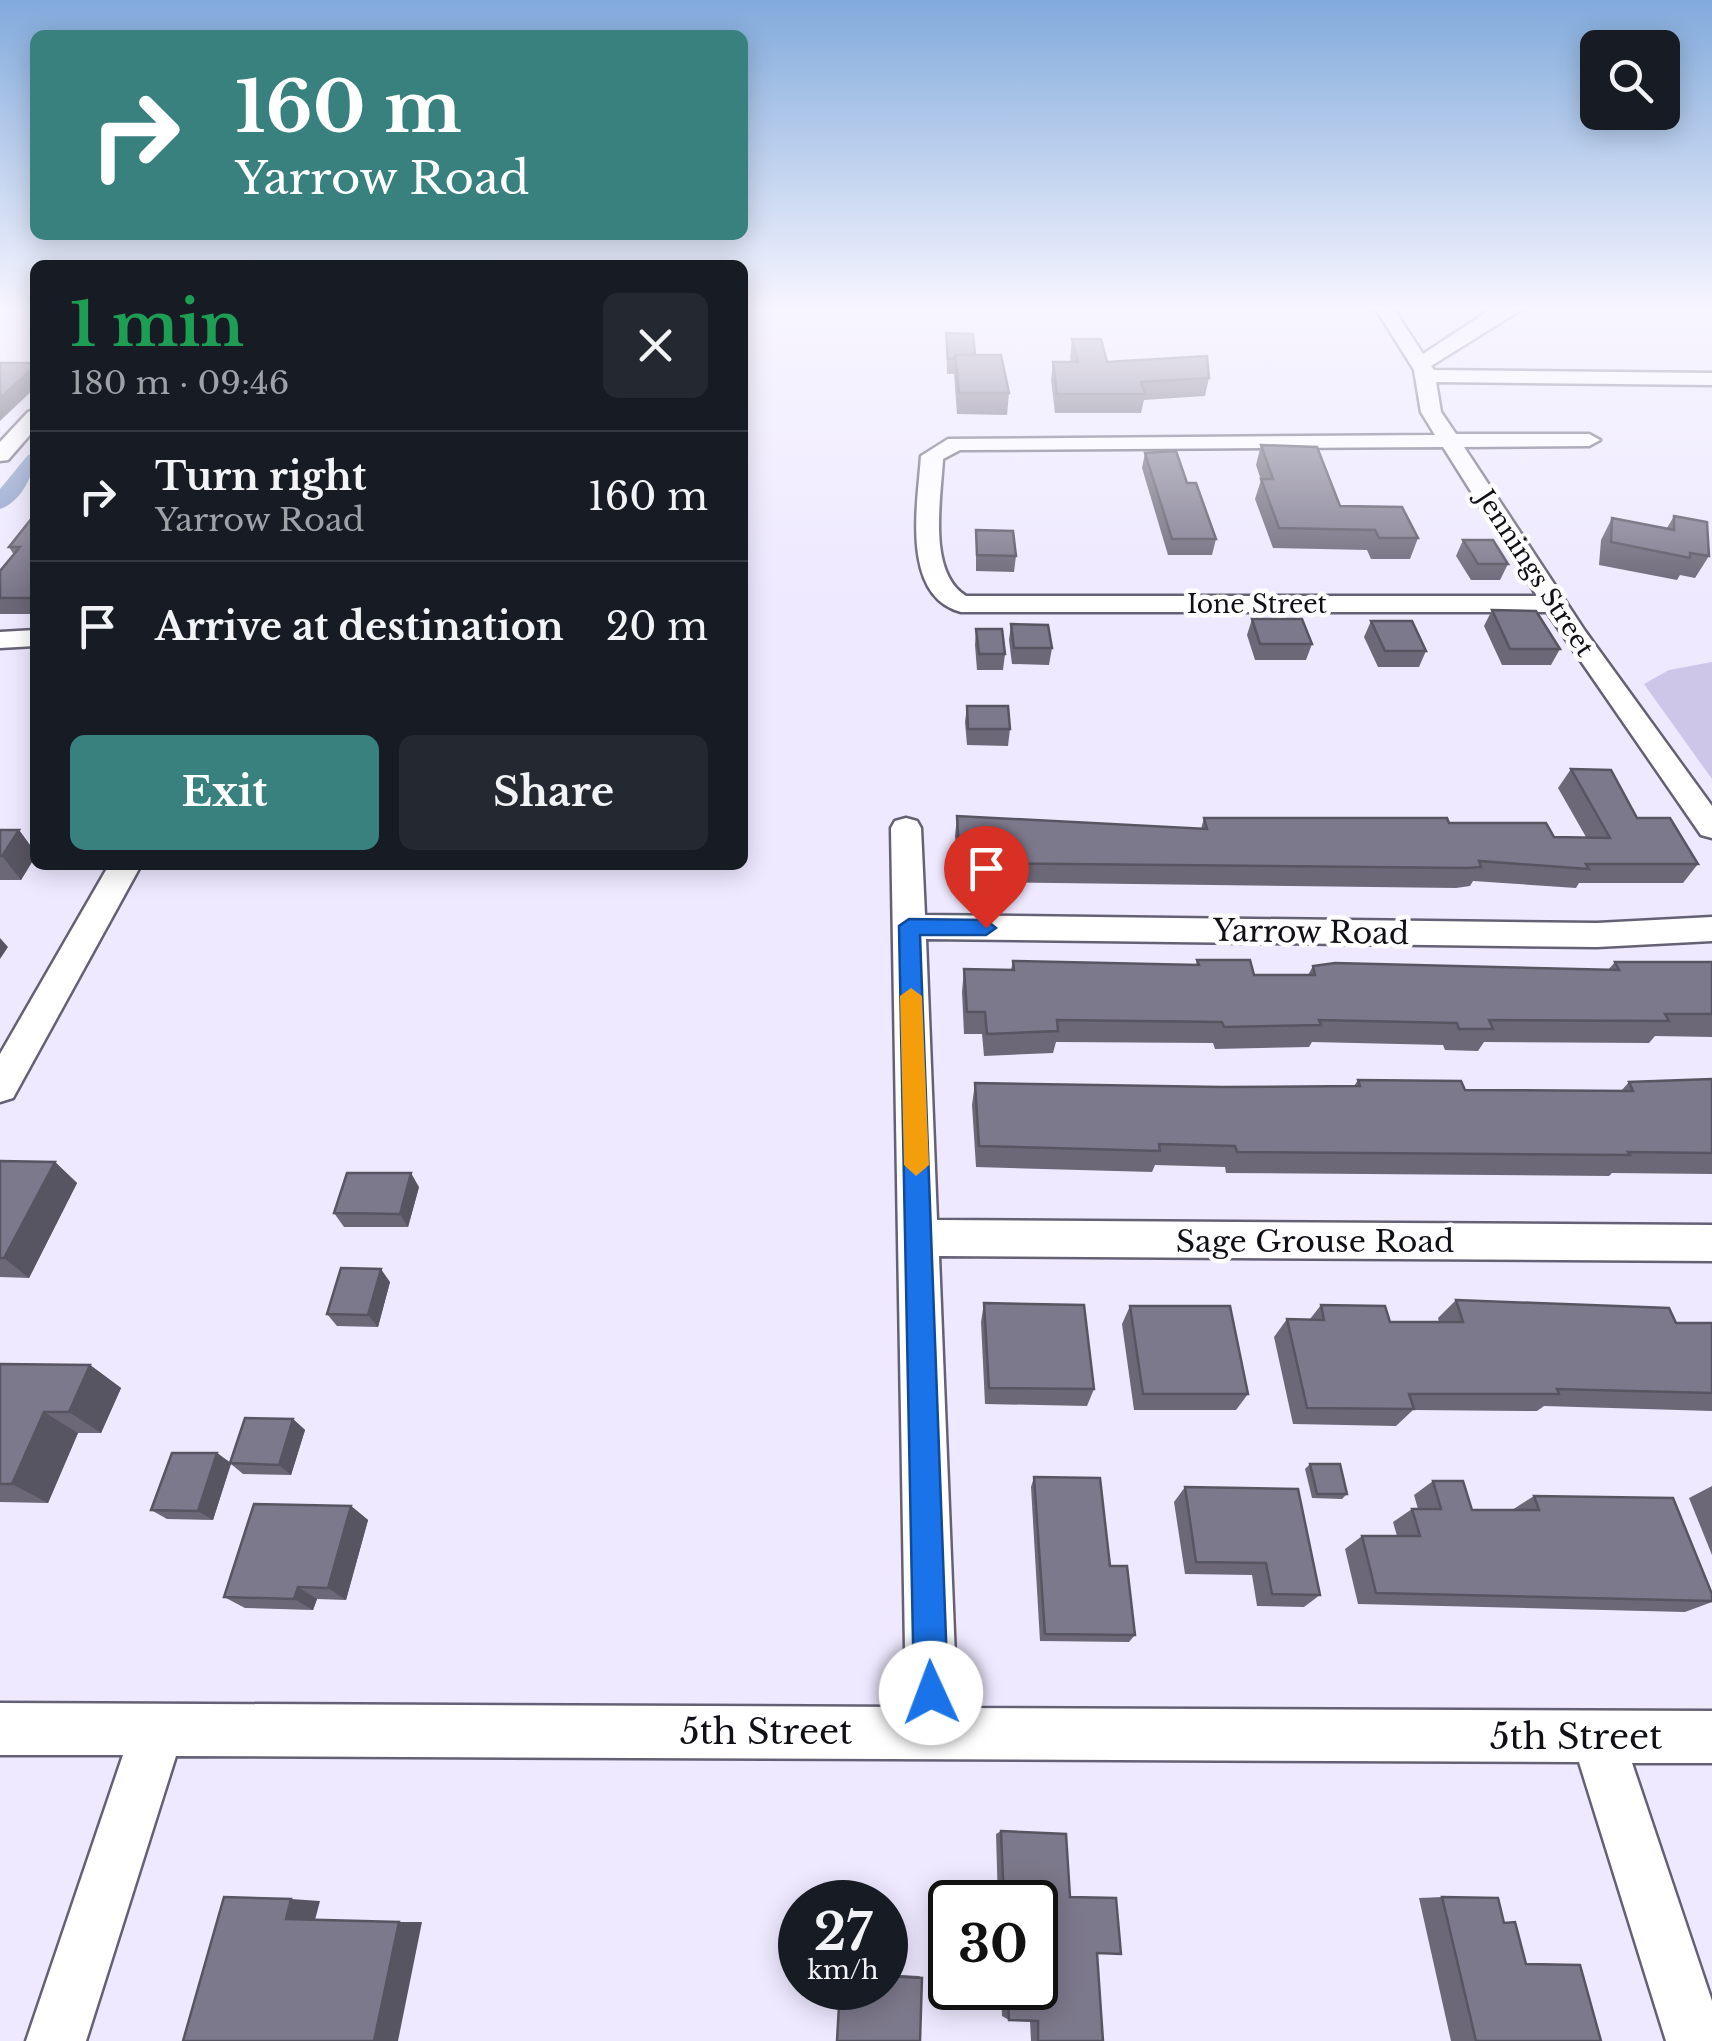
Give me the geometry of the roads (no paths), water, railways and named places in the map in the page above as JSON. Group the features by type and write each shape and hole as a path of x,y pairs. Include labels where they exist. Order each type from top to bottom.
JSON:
{"street":[{"name":"Jennings Street","path":"1429,401 1431,412 1554,604 1712,828"},
{"path":"0,454 30,421"},
{"path":"1450,442 1468,438 1588,440"},
{"name":"Ione Street","path":"1450,442 956,444 932,456 930,544 934,580 948,598 961,604 1554,604"},
{"path":"2,482 30,452"},
{"path":"0,640 30,638"},
{"path":"906,828 932,1731"},
{"path":"0,1087 122,870"},
{"name":"Yarrow Road","path":"909,926 1597,935 1712,929"},
{"name":"Sage Grouse Road","path":"918,1238 1712,1243"},
{"name":"5th Street","path":"0,1728 1712,1737"},
{"path":"56,2041 158,1730"},
{"path":"1598,1736 1696,2041"}],"waterway":[{"path":"0,503 30,465"}]}
